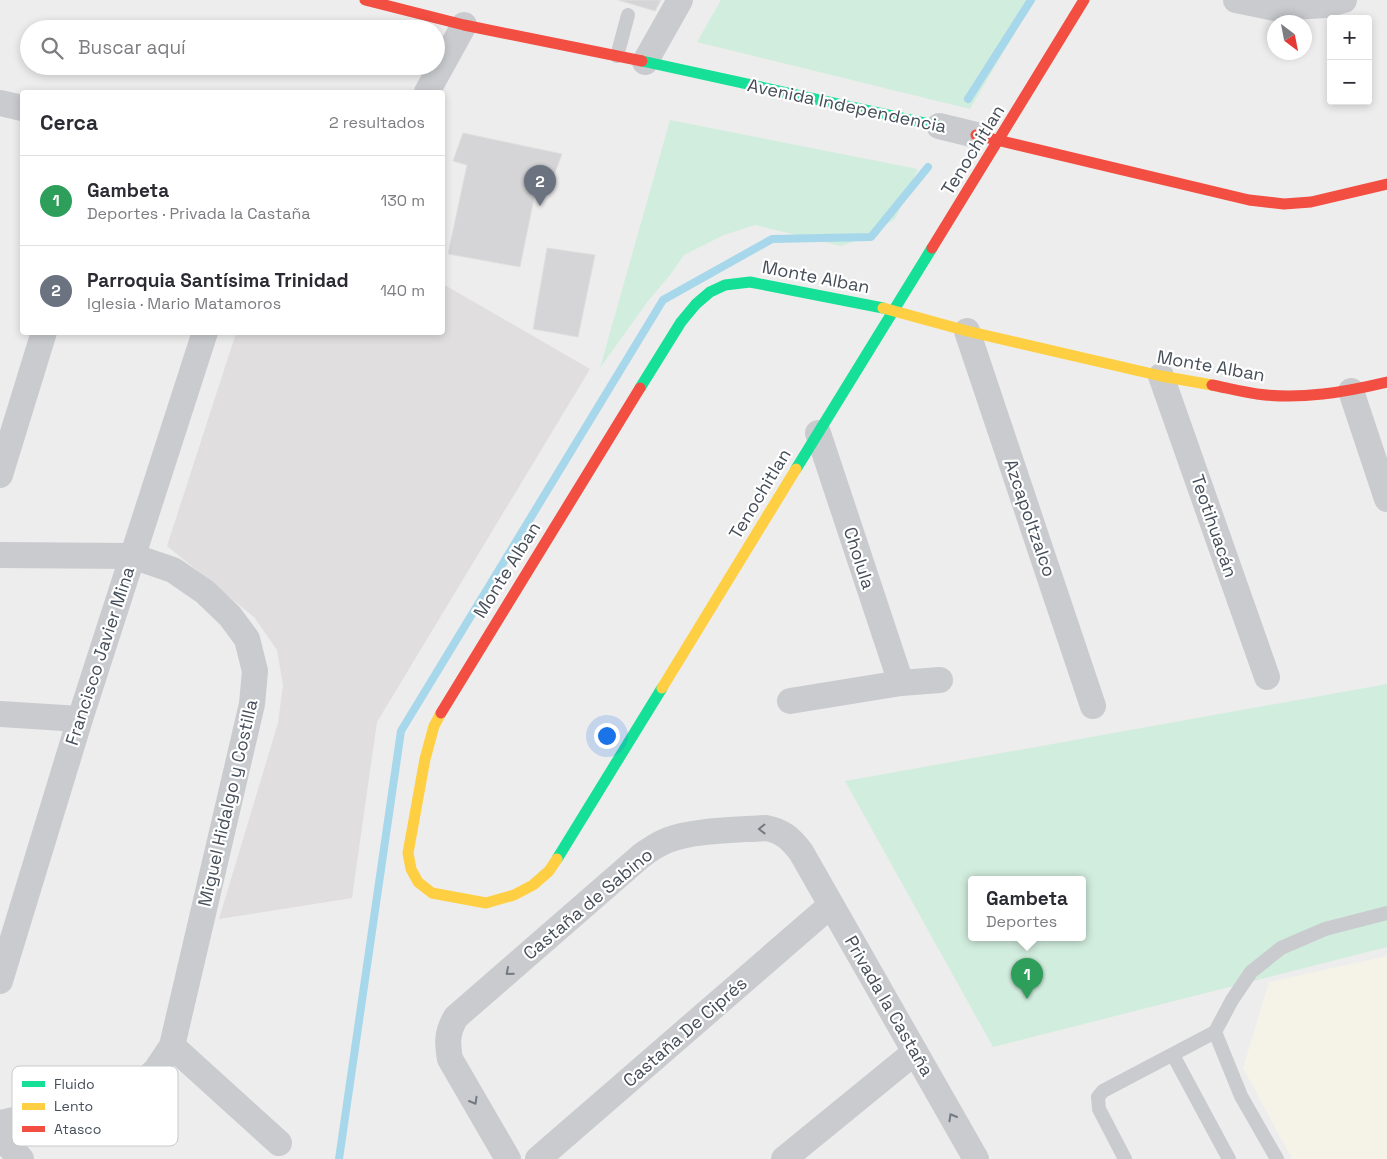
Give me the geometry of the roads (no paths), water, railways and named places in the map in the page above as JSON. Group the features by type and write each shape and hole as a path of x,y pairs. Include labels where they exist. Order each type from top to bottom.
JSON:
{"street":[{"name":"Avenida Independencia","path":"365,0 464,24 939,126 1249,200 1284,204 1311,202 1387,184"},
{"path":"646,62 680,0"},
{"name":"Tenochitlan","path":"411,869 418,882 432,893 486,903 514,895 533,885 549,871 895,310 988,138 1084,0"},
{"path":"1236,0 1276,8 1326,5 1344,0"},
{"path":"445,59 464,24"},
{"path":"428,90 436,75"},
{"path":"0,103 20,108"},
{"name":"Monte Alban","path":"411,869 408,853 425,759 434,726 681,322 696,304 710,292 725,285 750,282 895,310 967,331 1161,376 1258,394 1294,396 1351,391 1387,382"},
{"name":"Azcapoltzalco","path":"967,331 1093,706"},
{"path":"0,475 43,335"},
{"name":"Francisco Javier Mina","path":"0,981 80,719 204,335"},
{"name":"Teotihuacán","path":"1161,376 1267,677"},
{"path":"1351,391 1387,500"},
{"name":"Cholula","path":"818,433 901,683"},
{"name":"Miguel Hidalgo y Costilla","path":"0,556 132,556 173,570 205,592 230,616 247,639 255,672 250,713 172,1046 159,1066"},
{"path":"790,701 901,683 940,680"},
{"path":"0,714 80,719"},
{"name":"Castaña de Sabino","path":"508,1159 450,1059 448,1046 450,1029 456,1018 653,847 686,835 766,828 785,834 801,852"},
{"name":"Privada la Castaña","path":"801,852 976,1159"},
{"name":"Castaña De Ciprés","path":"538,1159 831,905"},
{"path":"172,1046 279,1143"},
{"path":"784,1159 915,1052"},
{"path":"0,1137 21,1159"}],"lane":[{"path":"617,56 628,15"},
{"path":"1125,1159 1099,1109 1098,1097 1103,1091 1215,1032 1232,1000 1251,972 1281,948 1324,929 1387,913"},
{"path":"1215,1032 1241,1096 1277,1159"},
{"path":"1173,1055 1230,1159"}],"waterway":[{"path":"968,99 1031,0"},
{"path":"339,1159 401,731 663,300 772,239 871,237 928,167"}],"place":[{"name":"Parroquia Santísima Trinidad","path":"540,206"},
{"name":"Gambeta","path":"1027,999"}]}
